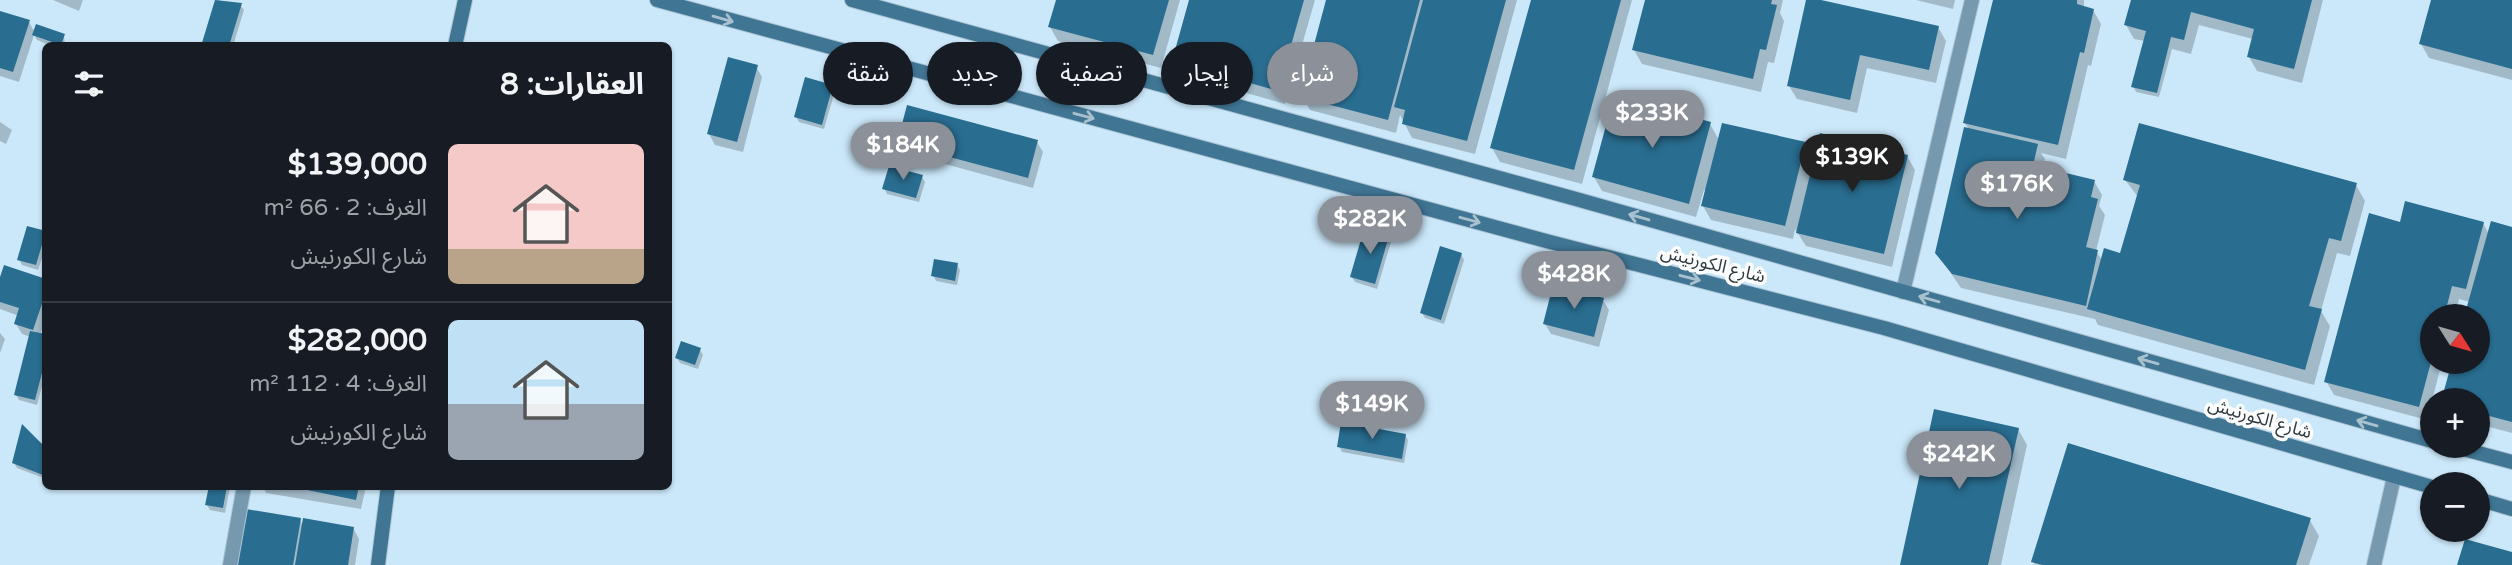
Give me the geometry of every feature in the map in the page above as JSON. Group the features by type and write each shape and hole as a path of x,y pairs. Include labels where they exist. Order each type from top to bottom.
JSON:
{"main road":[{"path":"456,42 465,0"},
{"name":"شارع الكورنيش","path":"657,0 1550,242 1884,328 2420,484"},
{"name":"شارع الكورنيش","path":"852,0 2420,438"},
{"path":"2490,456 2512,462"},
{"path":"378,565 387,490"},
{"path":"2490,503 2512,509"}],"street":[{"path":"1903,292 1972,0"},
{"path":"2374,565 2394,477"},
{"path":"230,565 243,490"}],"building":[{"path":"215,0 242,3 230,42 202,42"},
{"path":"1056,0 1169,0 1153,55 1147,53 1147,42 1104,42 1048,27"},
{"path":"1189,0 1304,0 1292,42 1267,42 1267,88 1253,84 1253,42 1177,42"},
{"path":"1326,0 1420,0 1388,120 1331,105 1358,105 1358,42 1315,42"},
{"path":"1423,0 1506,0 1467,141 1402,124 1405,110 1394,107"},
{"path":"1531,0 1621,0 1574,170 1490,148"},
{"path":"1645,0 1772,0 1771,4 1777,5 1766,50 1760,49 1753,79 1632,50"},
{"path":"1806,0 1821,0 1939,26 1929,70 1860,55 1850,100 1787,86"},
{"path":"1993,0 2077,0 2077,4 2094,9 2084,53 2080,52 2058,145 1963,123"},
{"path":"2131,0 2312,0 2294,69 2247,57 2254,29 2191,12 2184,40 2171,37 2157,93 2131,87 2146,31 2124,25"},
{"path":"2431,0 2512,0 2512,69 2419,44"},
{"path":"0,11 30,20 13,72 0,68"},
{"path":"36,24 65,34 62,42 52,42 32,35"},
{"path":"728,57 758,65 737,142 707,134"},
{"path":"805,77 823,82 823,105 828,105 822,125 794,117"},
{"path":"1614,96 1711,122 1689,204 1592,177"},
{"path":"907,105 1038,140 1028,178 897,143"},
{"path":"1722,123 1806,142 1785,226 1701,206"},
{"path":"2139,123 2357,183 2341,241 2329,238 2309,306 2322,309 2305,370 2087,309 2104,248 2120,253 2140,185 2123,180"},
{"path":"1964,127 2038,144 2029,183 2046,187 2049,169 2095,180 2091,197 2098,199 2086,247 2098,250 2086,306 1952,274 1935,253"},
{"path":"1820,133 1908,155 1884,254 1796,233"},
{"path":"889,166 923,175 916,198 882,189"},
{"path":"2405,201 2484,222 2466,289 2452,286 2447,304 2420,304 2420,374 2428,374 2424,388 2420,388 2419,407 2324,382 2369,213 2400,222"},
{"path":"2491,221 2512,227 2512,422 2490,416 2490,388 2445,388 2449,374 2490,374 2490,304 2468,304"},
{"path":"27,226 42,230 42,245 36,265 17,260"},
{"path":"1364,229 1389,236 1375,284 1350,277"},
{"path":"1440,246 1462,253 1441,320 1420,313"},
{"path":"934,259 958,263 955,281 931,276"},
{"path":"4,265 42,278 42,304 33,330 14,324 19,308 0,302 0,277"},
{"path":"1553,285 1604,298 1594,337 1543,324"},
{"path":"30,331 42,333 42,373 35,400 14,395"},
{"path":"681,341 701,348 695,365 675,358"},
{"path":"1934,409 2019,428 1988,565 1900,565"},
{"path":"1341,422 1406,434 1402,459 1337,447"},
{"path":"22,424 42,444 42,475 12,463"},
{"path":"2068,443 2311,518 2296,565 2043,565 2031,562"},
{"path":"208,490 226,490 223,508 205,505"},
{"path":"307,490 358,490 356,500"},
{"path":"246,509 301,518 293,565 237,565"},
{"path":"303,518 354,527 348,565 295,565"},
{"path":"2464,542 2476,542 2512,552 2512,565 2457,565"}]}
